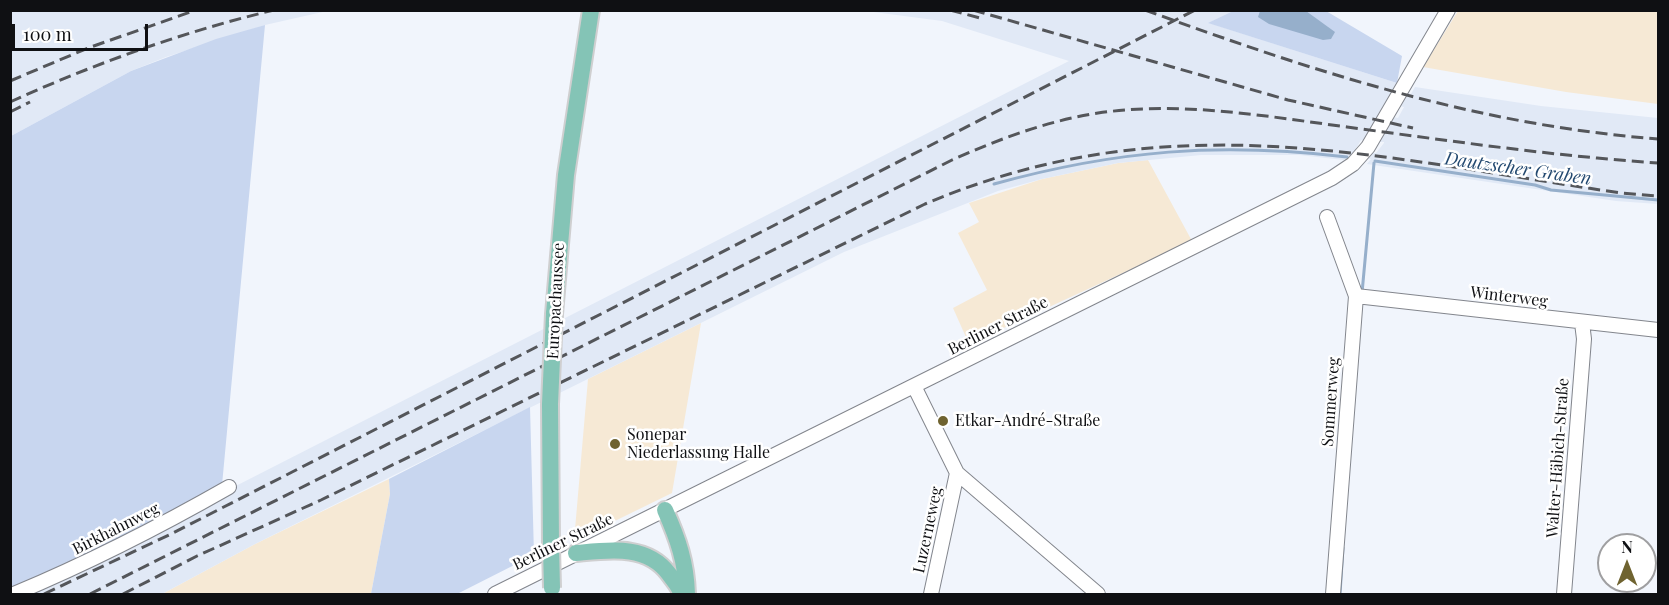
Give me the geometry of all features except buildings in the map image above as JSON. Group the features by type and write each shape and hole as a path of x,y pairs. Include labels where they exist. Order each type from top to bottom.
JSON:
{"main road":[{"name":"Europachaussee","path":"552,591 550,404 554,314 566,175 591,10"},
{"path":"665,510 683,555 687,594"},
{"path":"576,554 612,550 647,555 665,568 681,594"}],"street":[{"name":"Berliner Straße","path":"495,594 1315,186 1353,164 1368,147 1448,10"},
{"name":"Sommerweg","path":"1327,217 1360,298 1333,594"},
{"name":"Winterweg","path":"1360,298 1659,330"},
{"name":"Walter-Häbich-Straße","path":"1564,594 1584,339 1582,323"},
{"path":"914,386 957,473 1098,594"},
{"name":"Luzerneweg","path":"932,594 957,473"},
{"name":"Birkhahnweg","path":"14,594 124,544 229,487"}],"shaded area":[{"path":"11,11 327,11 265,25 166,57 131,71 11,136"},
{"path":"866,11 1233,11 1209,23 1397,83 1394,90 1411,94 1415,87 1541,106 1658,118 1658,204 1616,201 1367,164 1371,159 1349,156 1344,160 1299,155 1201,155 1118,163 1042,179 998,191 844,252 255,544 162,594 24,594 1069,61 942,21","holes":["1385,103 1404,107 1398,118 1378,114","1361,140 1384,142 1384,143 1376,153 1355,150"]},
{"path":"1233,11 1326,11 1402,56 1397,83 1208,23"},
{"path":"1260,11 1306,11 1335,32 1331,39 1323,40 1269,24 1258,17"},
{"path":"1458,11 1658,11 1658,104 1566,92 1423,67"},
{"path":"265,25 222,485 52,574 11,590 11,136 131,71 216,39"},
{"path":"1148,160 1192,241 969,344 953,308 987,290 958,233 979,222 969,203 1042,179 1118,163"},
{"path":"701,323 672,493 574,541 588,379"},
{"path":"530,407 534,555 457,594 371,594 390,494 389,479"},
{"path":"389,479 390,494 371,594 162,594 255,544"}],"waterway":[{"path":"994,184 1083,163 1169,152 1255,150 1347,157"},
{"name":"Dautzscher Graben","path":"1375,161 1535,185 1551,190 1658,200"},
{"path":"1362,293 1374,163"},
{"path":"1340,594 1343,548"}],"railway":[{"path":"10,81 88,48 196,10"},
{"path":"10,102 75,74 140,50 206,28 274,10"},
{"path":"950,10 980,18"},
{"path":"973,10 1288,100 1413,128"},
{"path":"1145,10 1271,54 1397,92 1525,122 1658,139"},
{"path":"44,594 171,534 1195,10"},
{"path":"10,112 30,102"},
{"path":"90,594 952,160 1005,138 1042,126 1098,113 1192,109 1223,111 1541,152 1658,163"},
{"path":"123,594 197,556 321,500 925,204 1015,172 1101,154 1187,146 1271,146 1442,165 1621,193 1658,196"}],"place":[{"name":"Etkar-André-Straße","path":"943,421"},
{"name":"Sonepar Niederlassung Halle","path":"615,444"}]}
